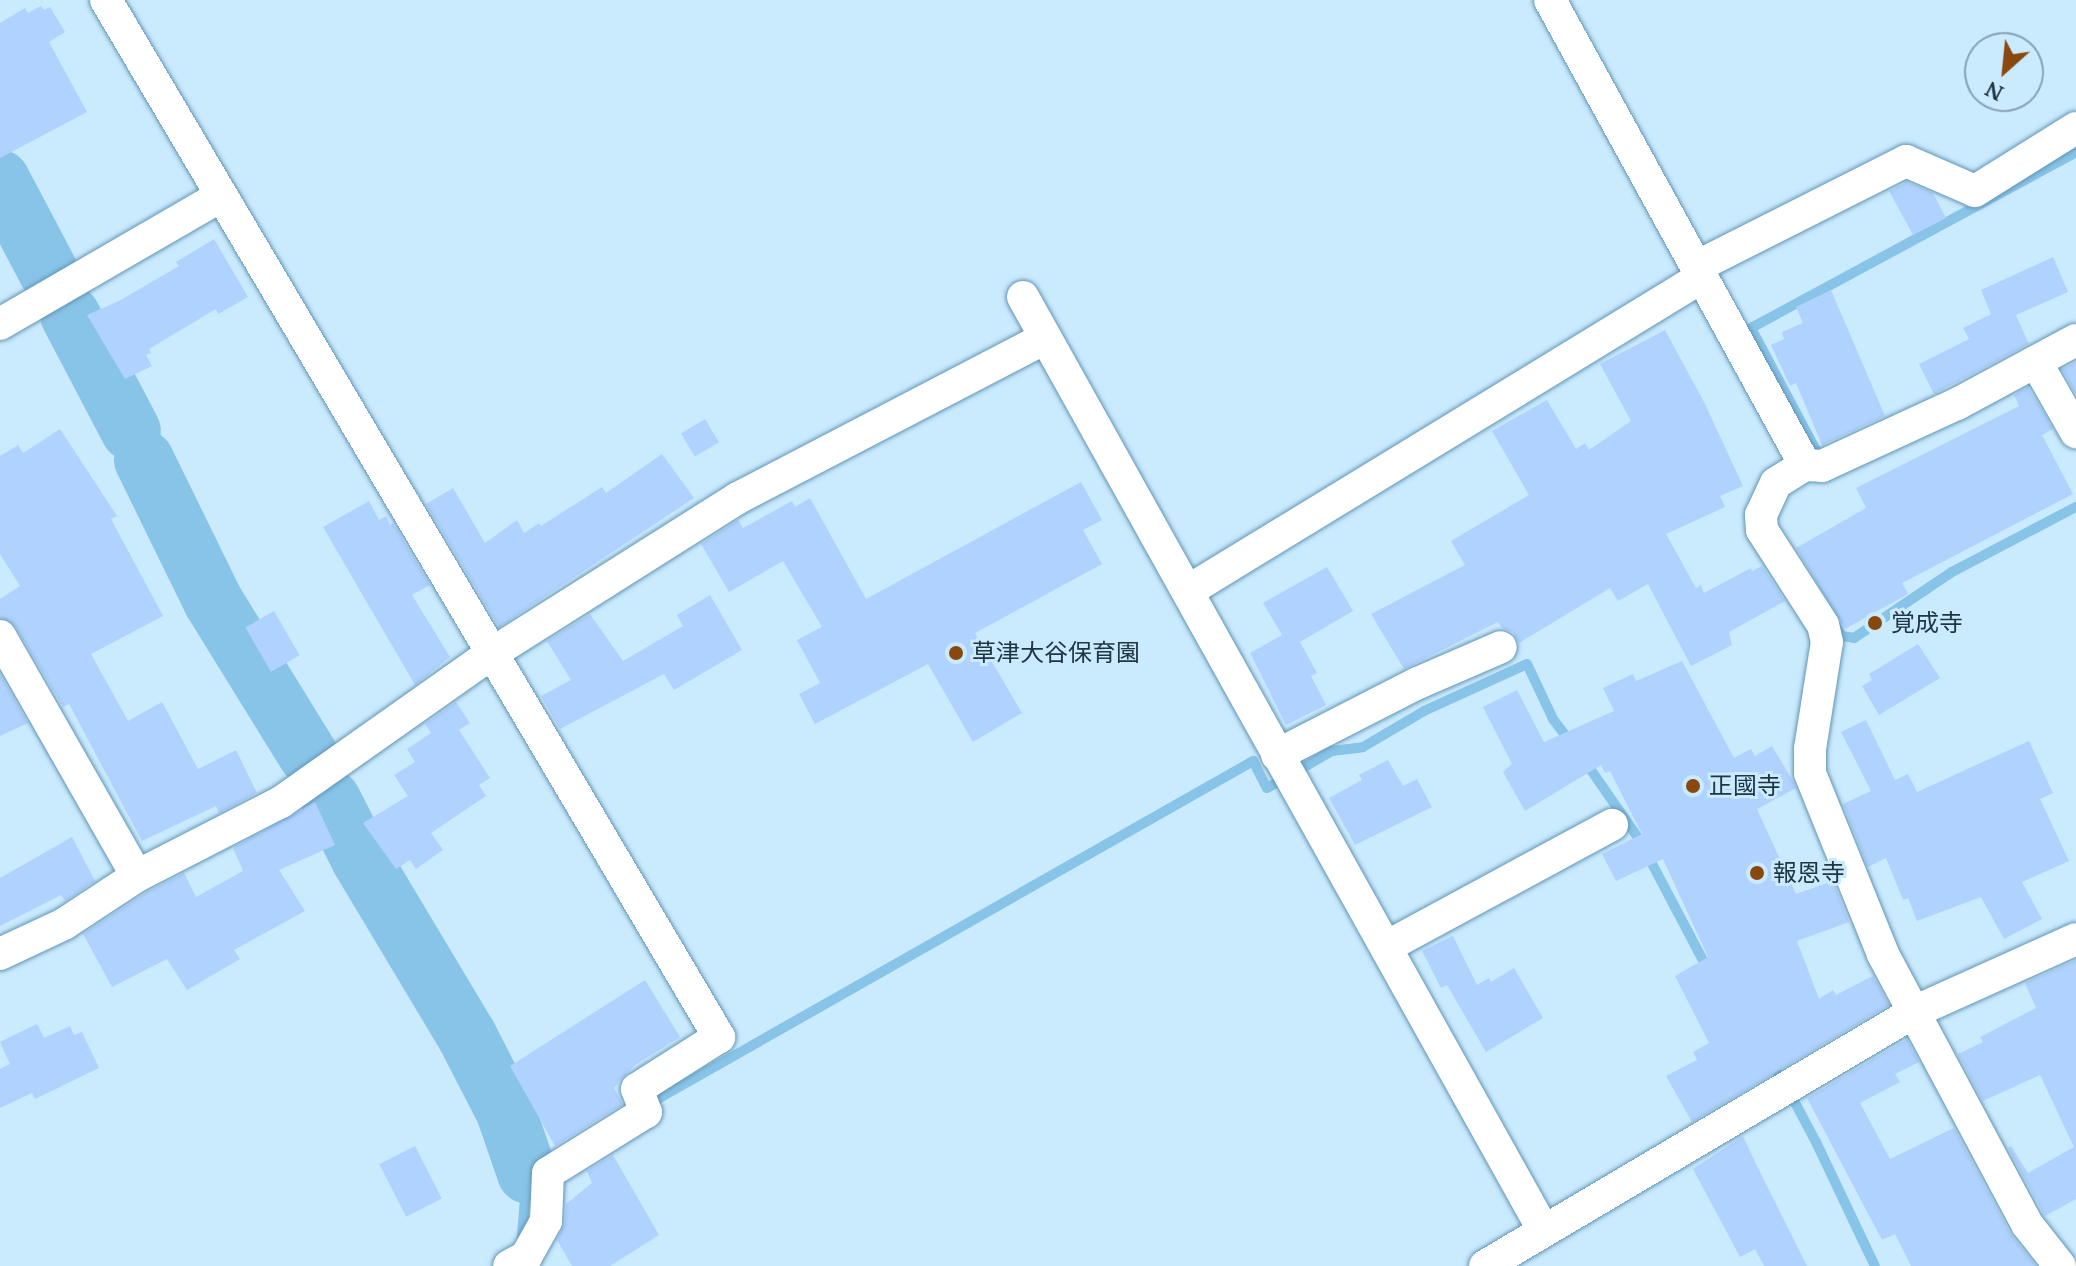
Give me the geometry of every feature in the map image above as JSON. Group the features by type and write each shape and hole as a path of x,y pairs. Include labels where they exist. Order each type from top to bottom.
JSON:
{"street":[{"path":"106,0 719,1037 637,1089 646,1112 548,1173 546,1221 526,1257 509,1266"},
{"path":"1550,0 1805,465"},
{"path":"1188,591 1700,271 1906,161 1975,191 2076,128"},
{"path":"0,324 221,196"},
{"path":"1023,297 1544,1231"},
{"path":"0,954 64,924 137,876 281,802 491,654 738,498 1044,339"},
{"path":"2060,1266 2027,1224 1883,954 1810,773 1810,749 1827,642 1823,625 1762,530 1761,515 1776,483 1805,465 1822,466 1957,404 2076,340"},
{"path":"2036,362 2076,432"},
{"path":"0,636 137,876"},
{"path":"1277,755 1418,683 1501,647"},
{"path":"1386,947 1612,825"},
{"path":"1485,1266 1916,1011 2076,939"}],"building":[{"path":"41,6 44,10 50,7 65,32 49,42 87,112 0,158 0,23 25,8 28,13"},
{"path":"1907,182 1933,193 1946,218 1913,235 1889,191"},
{"path":"214,239 248,297 218,314 216,309 149,349 151,353 146,355 152,366 125,379 87,315 119,301 179,266 176,262"},
{"path":"2053,257 2068,292 2016,315 2029,344 1934,394 1919,364 1969,339 1963,328 1991,314 1981,290"},
{"path":"1831,290 1885,416 1822,445 1796,383 1790,386 1771,345 1784,339 1782,332 1803,323 1796,307"},
{"path":"1665,330 1704,402 1743,486 1720,496 1725,507 1666,534 1696,588 1701,585 1704,593 1751,568 1752,571 1762,566 1785,601 1729,632 1732,645 1691,666 1648,584 1618,601 1610,588 1519,643 1513,632 1502,628 1498,622 1404,669 1371,614 1465,565 1451,541 1529,495 1492,431 1547,400 1576,449 1585,443 1589,450 1631,421 1600,364"},
{"path":"2076,362 2076,394 2062,369"},
{"path":"2028,387 2053,429 2042,435 2073,494 1902,583 1908,594 1845,629 1796,548 1866,508 1856,488 2019,406 2014,395"},
{"path":"705,419 719,442 695,457 681,433"},
{"path":"60,429 117,516 111,519 163,616 91,654 128,721 162,702 198,769 236,750 257,793 219,813 216,806 142,841 69,704 63,707 16,627 0,617 0,599 20,586 0,554 0,456 18,445 23,453"},
{"path":"662,454 694,498 499,627 426,504 453,488 485,543 517,520 524,533 539,523 541,526 602,487 606,493"},
{"path":"1081,482 1102,520 1083,530 1102,564 975,633 1022,713 973,742 928,664 815,724 799,694 820,683 797,640 822,627 783,561 729,592 701,544 738,520 743,528 792,501 795,507 810,498 866,599"},
{"path":"369,501 379,520 386,516 390,525 393,523 430,585 412,595 450,657 415,685 323,527"},
{"path":"1327,567 1353,611 1300,642 1317,673 1311,676 1326,705 1286,725 1250,653 1282,635 1263,603"},
{"path":"710,595 742,650 674,690 664,674 560,729 541,696 571,680 547,641 590,614 623,661 683,626 677,615"},
{"path":"274,611 300,655 271,672 245,628"},
{"path":"1918,644 1940,678 1879,715 1862,686 1872,680 1869,674"},
{"path":"1682,661 1734,758 1751,749 1755,756 1772,746 1794,783 1796,788 1757,809 1796,894 1833,881 1849,922 1797,941 1819,999 1833,990 1836,995 1873,976 1889,1005 1692,1122 1666,1076 1697,1060 1693,1052 1709,1043 1675,976 1708,957 1663,859 1616,881 1602,854 1642,834 1610,771 1605,773 1601,765 1525,811 1503,772 1512,764 1483,707 1517,690 1544,742 1614,711 1603,688 1633,674 1636,681"},
{"path":"0,674 28,723 0,736"},
{"path":"456,702 470,723 459,730 490,778 479,785 486,796 431,833 443,850 416,869 410,860 396,869 363,823 408,796 394,775 415,762 407,749 431,733 425,724"},
{"path":"1866,720 1895,780 1908,774 1917,792 2029,741 2053,793 2040,799 2069,861 2022,882 2042,919 2004,939 1981,897 1917,921 1908,898 1903,900 1886,858 1868,867 1843,804 1871,791 1841,732"},
{"path":"1388,760 1403,786 1417,779 1432,807 1355,845 1329,798 1362,780 1359,775"},
{"path":"315,802 335,845 279,870 305,911 234,950 240,959 187,990 167,959 112,987 83,934 147,892 184,873 196,897 243,871 233,848"},
{"path":"72,837 95,881 65,901 61,895 0,926 0,878"},
{"path":"1453,936 1477,985 1489,978 1491,982 1514,968 1543,1018 1486,1052 1447,985 1441,988 1422,951"},
{"path":"2076,960 2076,1199 2045,1216 2008,1148 2011,1146 2028,1173 2074,1147 2040,1075 1983,1101 1958,1054 1983,1042 1980,1037 2036,1008 2025,983"},
{"path":"645,980 680,1037 635,1065 621,1079 614,1088 623,1104 555,1146 510,1066"},
{"path":"37,1024 44,1038 70,1026 74,1035 82,1032 99,1068 35,1099 32,1093 0,1108 0,1069 10,1064 0,1042"},
{"path":"1907,1039 1919,1062 1895,1074 1900,1082 1860,1103 1890,1159 1954,1128 2010,1233 2036,1266 1911,1266 1895,1234 1882,1240 1807,1098"},
{"path":"1743,1136 1807,1266 1764,1266 1755,1249 1740,1257 1693,1169"},
{"path":"415,1146 442,1199 406,1217 379,1164"},
{"path":"613,1155 659,1235 610,1266 572,1266 557,1240 565,1222 566,1204 592,1183 587,1171"}],"waterway":[{"path":"1817,460 1817,452 1751,328 2076,152"},
{"path":"0,180 48,271"},
{"path":"70,315 131,431"},
{"path":"144,460 213,601 308,755"},
{"path":"1836,626 1842,636 1854,638 1952,572 2076,507"},
{"path":"649,1104 1253,761 1267,788 1332,751 1363,747 1424,711 1527,664 1553,719 1572,744"},
{"path":"1584,760 1639,839 1708,970"},
{"path":"331,800 361,859 467,1036 506,1112 527,1173"},
{"path":"1770,1063 1783,1080 1816,1142 1875,1266"},
{"path":"525,1240 522,1236 527,1173 544,1163"}],"place":[{"name":"覚成寺","path":"1875,623"},
{"name":"草津大谷保育園","path":"956,653"},
{"name":"正國寺","path":"1693,786"},
{"name":"報恩寺","path":"1757,873"}]}
